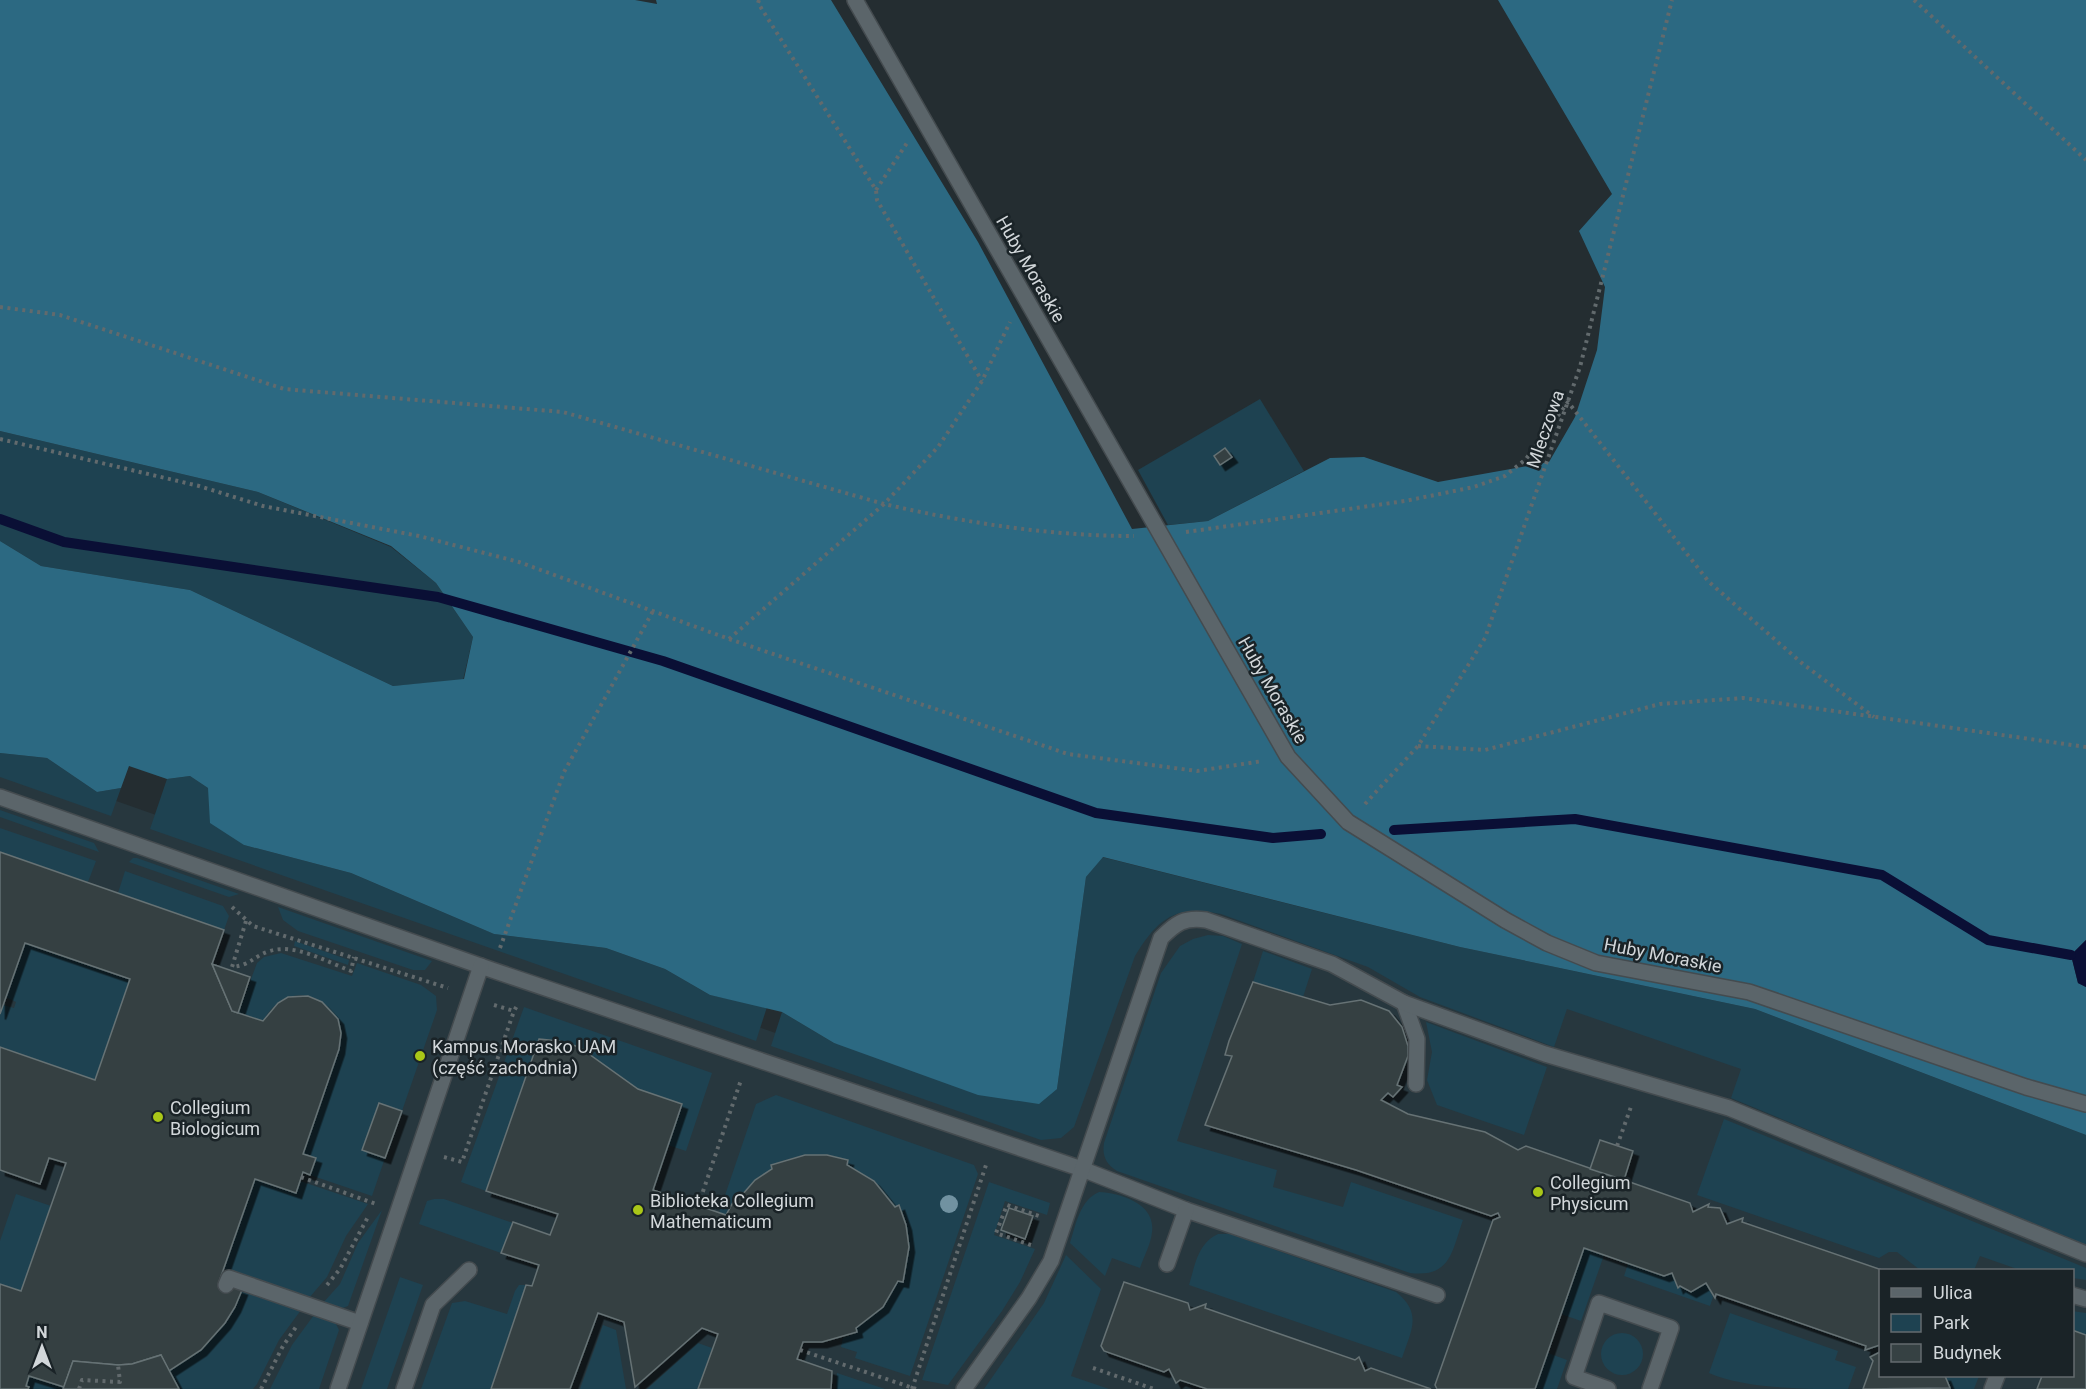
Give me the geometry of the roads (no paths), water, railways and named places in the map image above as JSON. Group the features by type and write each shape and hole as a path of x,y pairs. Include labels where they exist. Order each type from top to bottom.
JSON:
{"street":[{"name":"Huby Moraskie","path":"855,0 1288,757 1348,822 1505,920 1547,943 1596,963 1749,992 2004,1079 2086,1104"},
{"path":"0,797 487,968 1082,1168 1186,1210 1437,1295"},
{"path":"964,1389 1029,1298 1054,1252 1161,938 1173,925 1188,918 1206,920 1332,964 1404,1003 1545,1054 1729,1108 2086,1254"},
{"path":"338,1389 470,996 487,968"},
{"path":"1404,1003 1417,1039 1416,1084"},
{"path":"1167,1264 1186,1210"},
{"path":"404,1389 433,1305 469,1270"},
{"path":"226,1285 229,1278 360,1323"},
{"path":"1608,1389 1572,1383 1599,1304 1671,1329 1650,1389"}],"waterway":[{"path":"0,519 64,542 438,597 663,661 1096,813 1273,838 1321,834"},
{"path":"1394,830 1575,819 1882,875 1988,940 2071,955"}],"place":[{"name":"Kampus Morasko UAM (część zachodnia)","path":"420,1056"},
{"name":"Collegium Biologicum","path":"158,1117"},
{"name":"Collegium Physicum","path":"1538,1192"},
{"name":"Biblioteka Collegium Mathematicum","path":"638,1210"}]}
